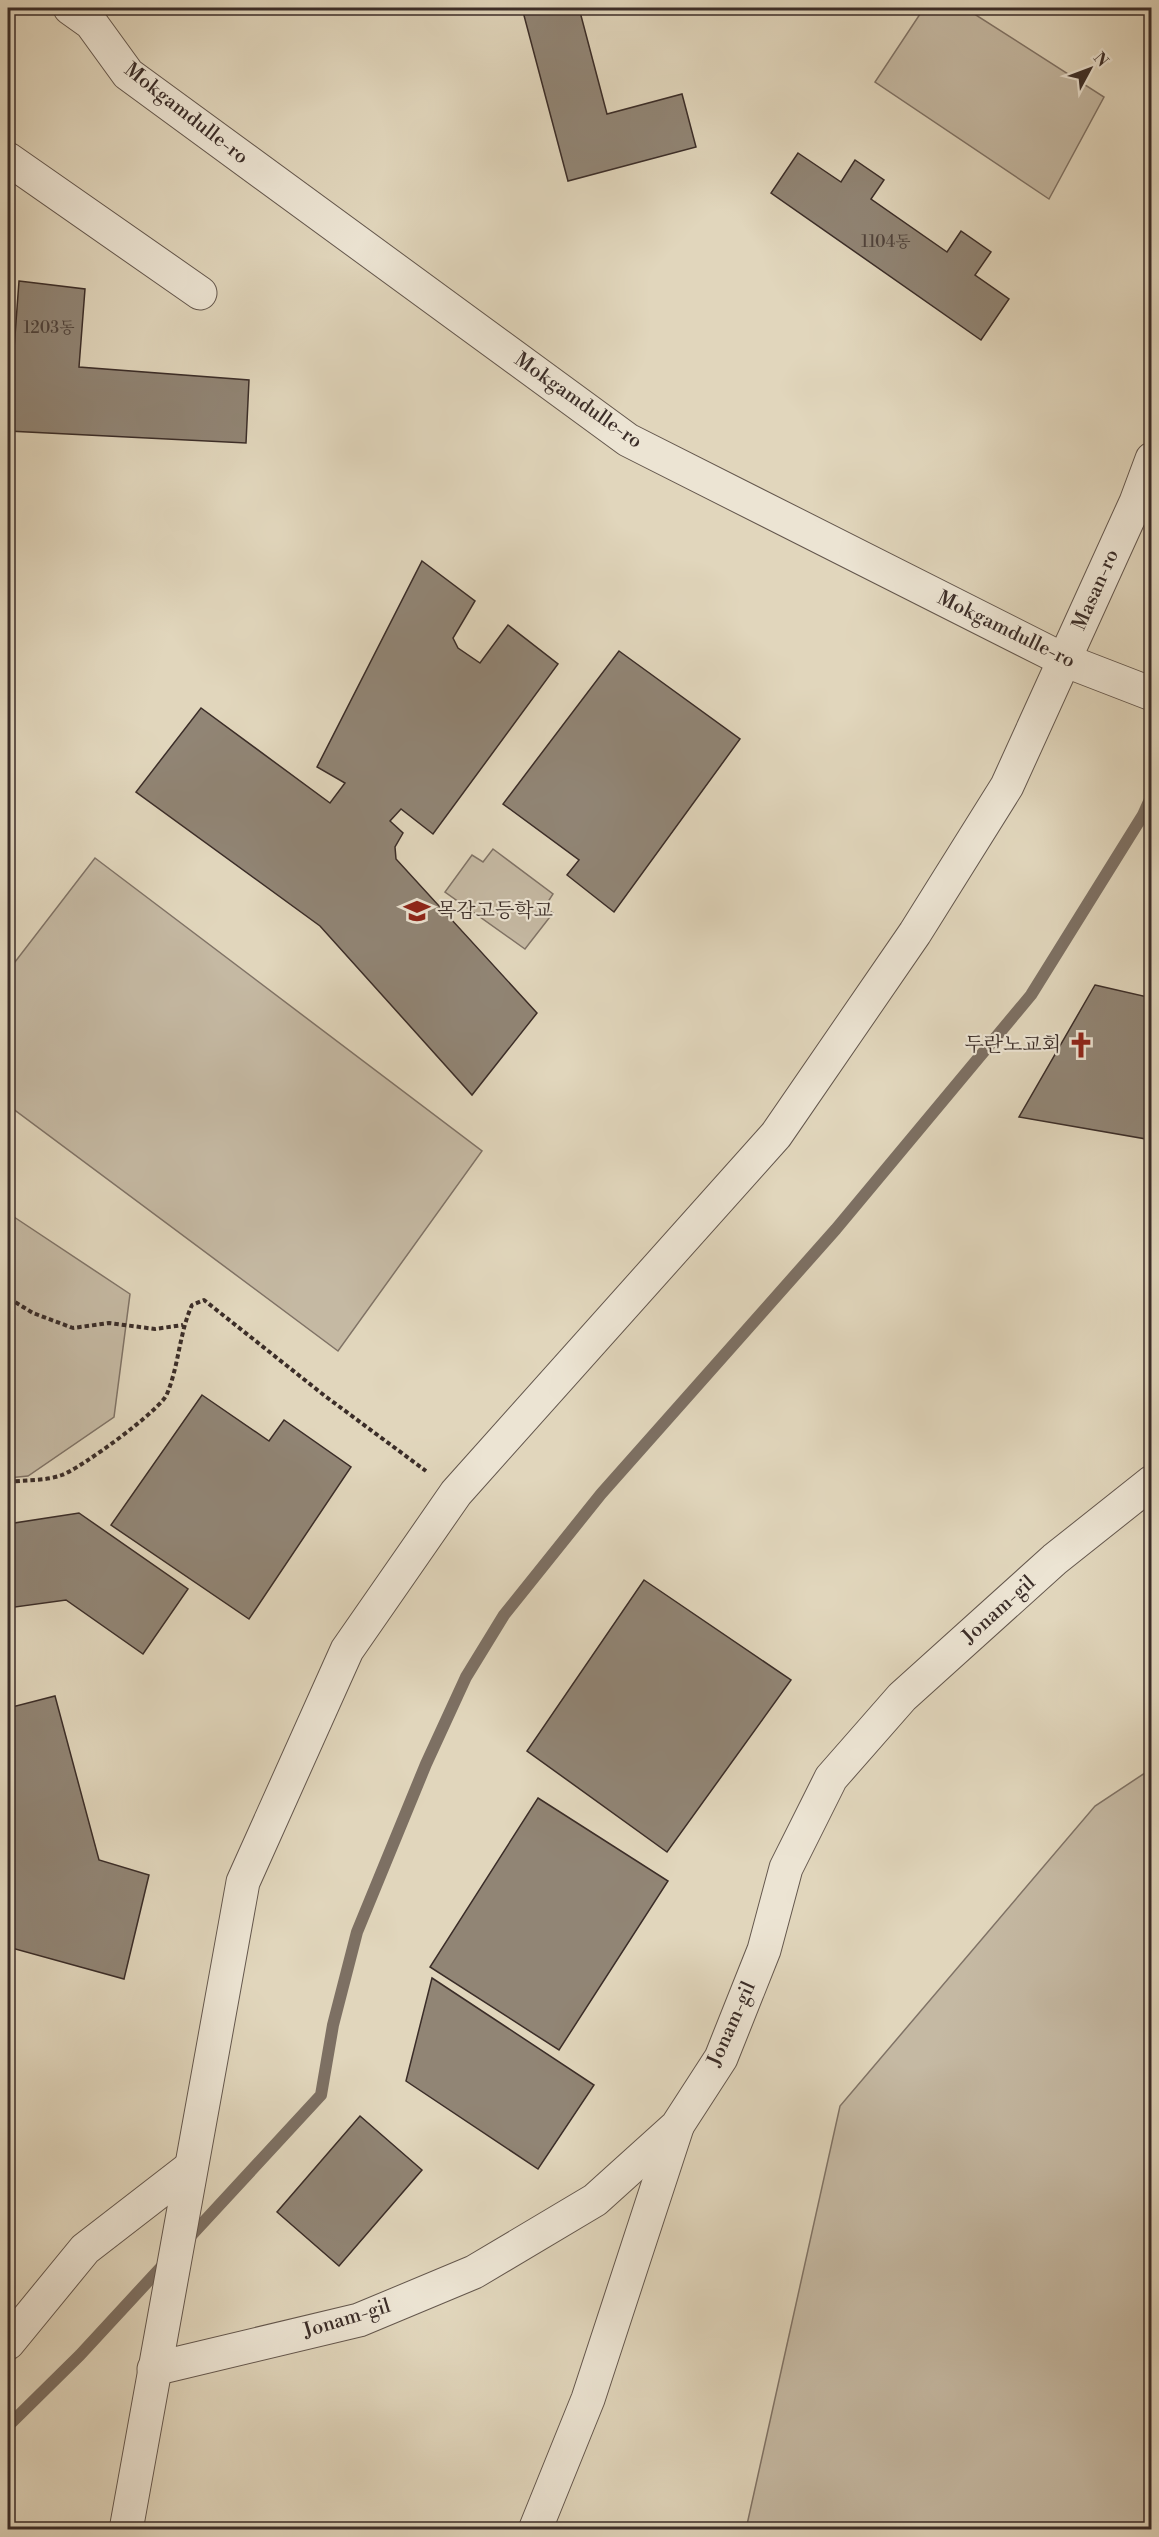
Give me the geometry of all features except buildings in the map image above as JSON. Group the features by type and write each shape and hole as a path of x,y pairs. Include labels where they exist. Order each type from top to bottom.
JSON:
{"street":[{"name":"Mokgamdulle-ro","path":"70,8 90,23 128,74 628,440 1064,660 1150,694"},
{"path":"8,159 200,293"},
{"name":"Masan-ro","path":"126,2529 243,1882 347,1650 456,1493 776,1135 915,933 1007,786 1136,502 1152,459"},
{"name":"Jonam-gil","path":"154,2369 359,2320 474,2272 595,2200 677,2126 721,2058 764,1950 786,1868 831,1778 902,1697 1055,1559 1152,1482"},
{"path":"536,2529 588,2399 677,2126"},
{"path":"8,2343 86,2249 191,2167"}],"path":[{"path":"8,1482 61,1475 101,1454 166,1397 178,1357 183,1325 192,1305 204,1300 325,1396 456,1493"},
{"path":"8,1302 15,1302 33,1313 73,1328 109,1323 155,1329 183,1325"}],"shaded area":[{"path":"924,8 965,8 1104,97 1049,199 875,82"},
{"path":"493,849 553,894 544,908 553,913 525,949 445,892 472,855 483,862"},
{"path":"95,858 482,1151 338,1351 8,1105 8,971"},
{"path":"8,1213 130,1294 114,1417 28,1476 8,1478"},
{"path":"1151,1769 1151,2529 746,2529 840,2106 1095,1806"}],"waterway":[{"path":"187,2240 321,2095 333,2025 357,1932 426,1764 466,1677 504,1615 601,1494 836,1229 1031,995 1143,815 1152,795"},
{"path":"8,2426 80,2355 165,2263"}],"place":[{"name":"목감고등학교","path":"417,911"},
{"name":"두란노교회","path":"1081,1045"}]}
